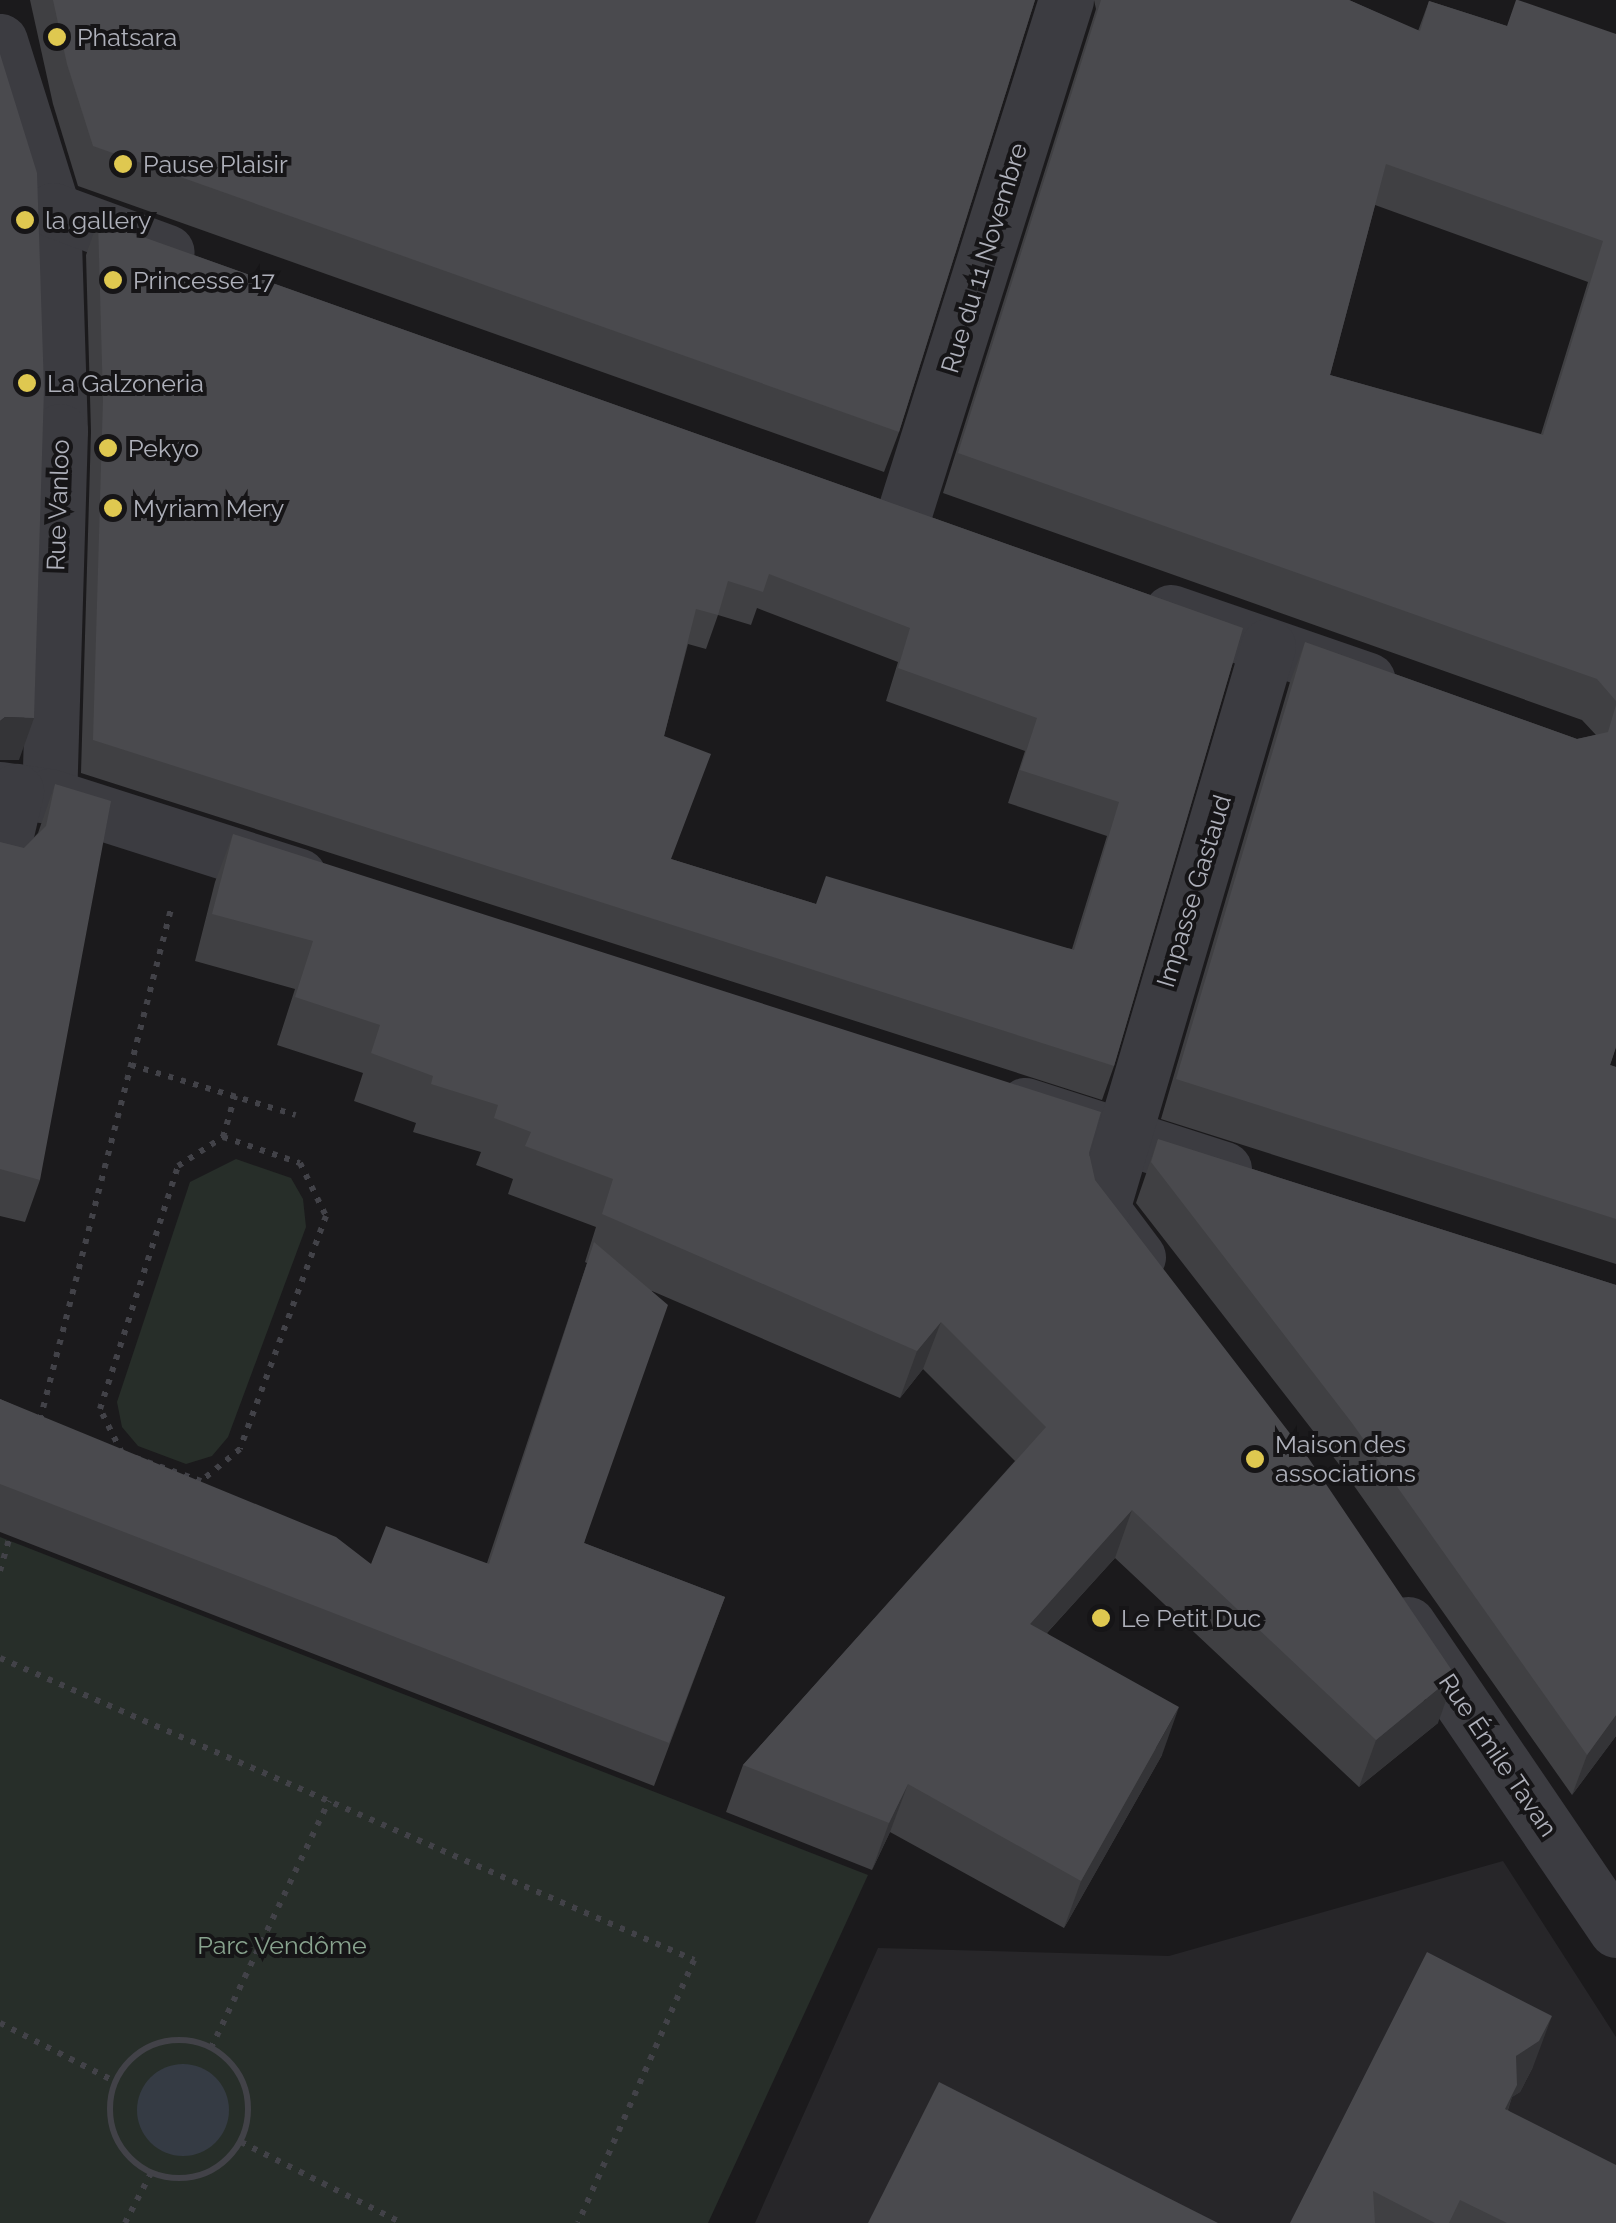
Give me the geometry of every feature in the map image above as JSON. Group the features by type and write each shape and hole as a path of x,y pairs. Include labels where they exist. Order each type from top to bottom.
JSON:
{"street":[{"name":"Rue du 11 Novembre","path":"903,517 1066,0"},
{"name":"Rue Vanloo","path":"0,41 53,210 60,431 22,792 0,860"},
{"path":"53,210 219,270"},
{"path":"848,497 958,536"},
{"path":"1122,594 1411,694"},
{"name":"Impasse Gastaud","path":"1120,1136 1268,646"},
{"path":"22,792 341,889"},
{"path":"969,1088 1269,1184"},
{"path":"1120,1136 1102,1209 1174,1303"},
{"name":"Rue Émile Tavan","path":"1384,1588 1616,1930"}],"path":[{"path":"56,1431 39,1425 161,948"},
{"path":"131,1064 296,1115"},
{"path":"122,1453 100,1408 178,1166 223,1137 235,1096"},
{"path":"106,1448 201,1481 240,1450 326,1216 300,1163 223,1137"},
{"path":"0,1571 14,1522"},
{"path":"0,1658 694,1960 578,2223"},
{"path":"211,2048 329,1801"},
{"path":"0,2024 116,2082"},
{"path":"193,2042 211,2048 245,2088 249,2106 241,2142 212,2170 192,2177 151,2173 133,2161 112,2124 116,2082 126,2066 156,2044 193,2042"},
{"path":"241,2142 402,2223"},
{"path":"125,2223 151,2173"}],"shaded area":[{"path":"1503,1861 1616,2037 1616,2223 755,2223 878,1948 1169,1956"},
{"path":"183,2064 201,2067 216,2077 226,2092 226,2128 216,2143 201,2153 183,2156 165,2153 150,2143 140,2128 137,2110 140,2092 150,2077 165,2067"}],"green space":[{"path":"236,1159 291,1178 303,1199 306,1227 228,1437 212,1456 186,1464 138,1446 122,1427 117,1402 190,1182"},
{"name":"Parc Vendôme","path":"0,1537 868,1875 708,2223 0,2223"}],"building":[{"path":"53,0 1035,0 899,432 93,146 67,64"},
{"path":"1101,0 1349,0 1420,31 1429,1 1507,26 1518,0 1616,34 1616,701 1597,679 958,453","holes":["1386,164 1603,241 1543,435 1330,375"]},
{"path":"0,54 37,173 44,389 34,718 5,717 0,721"},
{"path":"98,221 1243,628 1114,1066 93,740 103,399","holes":["769,574 910,628 898,668 1037,718 1020,770 1119,802 1074,950 826,876 816,904 671,859 711,754 664,736 696,609 718,615 728,581 763,592"]},
{"path":"1305,642 1577,739 1608,732 1616,705 1616,1047 1610,1065 1616,1067 1616,1219 1176,1079"},
{"path":"55,784 111,801 40,1180 0,1169 0,842 24,848 46,826"},
{"path":"233,834 1101,1112 1089,1153 1095,1180 1305,1453 1455,1675 1376,1740 1132,1510 1030,1624 1179,1707 1081,1881 908,1784 889,1823 743,1765 1046,1427 941,1322 917,1351 602,1214 613,1179 525,1146 531,1132 494,1118 498,1105 431,1084 433,1076 371,1053 380,1025 295,997 313,941 212,914"},
{"path":"1158,1139 1616,1285 1616,1715 1587,1755 1352,1423 1151,1162"},
{"path":"594,1242 668,1305 584,1543 725,1597 669,1743 0,1484 0,1399 336,1537 371,1564 386,1526 489,1564"},
{"path":"1427,1952 1552,2016 1539,2041 1516,2056 1517,2085 1505,2109 1616,2165 1616,2223 1507,2223 1460,2200 1449,2223 1435,2223 1373,2191 1375,2223 1290,2223"},
{"path":"939,2082 1218,2223 868,2223"}],"place":[{"name":"Phatsara","path":"57,37"},
{"name":"Pause Plaisir","path":"123,164"},
{"name":"la gallery","path":"25,220"},
{"name":"Princesse 17","path":"113,280"},
{"name":"La Galzoneria","path":"27,383"},
{"name":"Pekyo","path":"108,448"},
{"name":"Myriam Mery","path":"113,508"},
{"name":"Maison des associations","path":"1255,1459"},
{"name":"Le Petit Duc","path":"1101,1618"}]}
